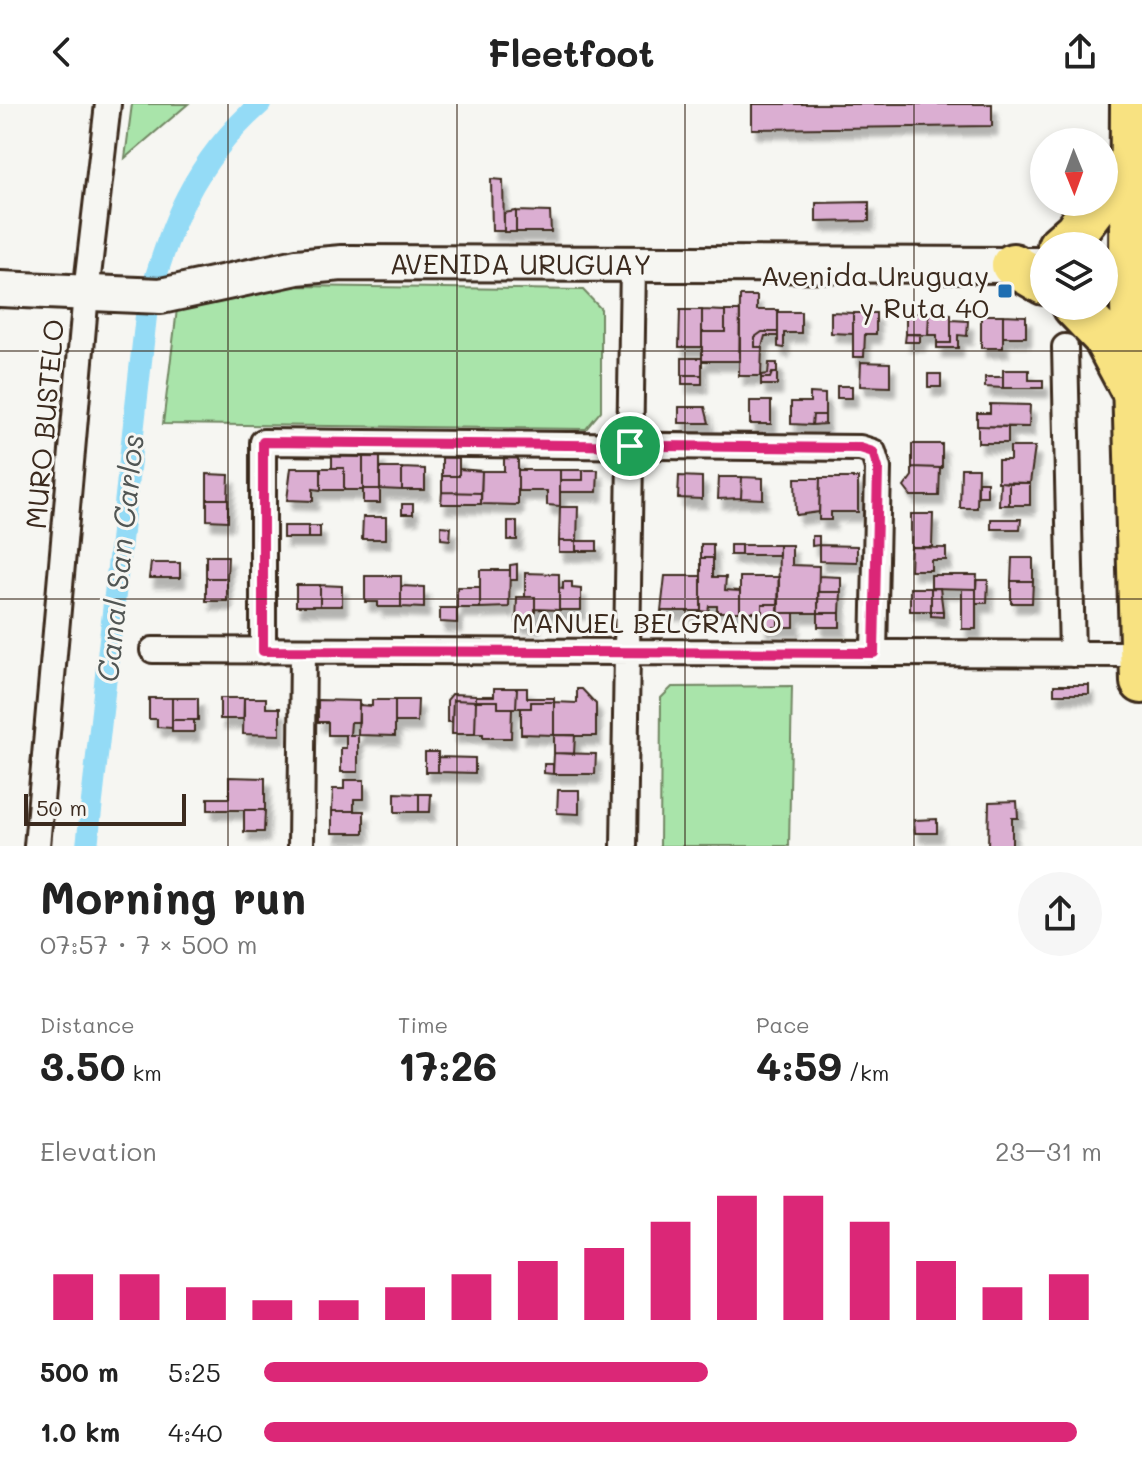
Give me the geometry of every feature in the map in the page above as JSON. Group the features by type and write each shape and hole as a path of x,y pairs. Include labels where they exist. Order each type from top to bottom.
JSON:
{"highway":[{"path":"1118,150 1132,112"},
{"path":"1132,112 1130,269 1142,682"},
{"path":"1073,232 1089,216"},
{"path":"1088,320 1104,337 1123,367 1135,398"}],"main road":[{"name":"AVENIDA URUGUAY","path":"0,289 150,296 297,267 342,263 1030,267"}],"street":[{"name":"MURO BUSTELO","path":"37,846 86,293 108,104"},
{"path":"624,846 633,264"},
{"path":"1065,347 1072,654"},
{"path":"263,651 263,442 860,448 873,452 878,468 874,653"},
{"name":"MANUEL BELGRANO","path":"153,650 1141,654"},
{"path":"301,846 303,651"}],"green space":[{"path":"132,104 188,104 125,158"},
{"path":"294,286 583,290 601,309 601,411 586,429 163,424 177,309 182,304"},
{"path":"792,686 789,846 660,846 661,698 672,687"}],"building":[{"path":"752,104 992,104 992,126 752,129"},
{"path":"491,179 503,180 504,231 492,231"},
{"path":"869,202 869,221 816,222 816,203"},
{"path":"516,211 550,212 551,232 516,232"},
{"path":"516,211 516,232 504,232 504,213"},
{"path":"740,296 757,296 757,310 778,310 778,332 762,332 755,337 755,347 762,347 761,376 739,376"},
{"path":"680,310 702,310 702,347 679,347"},
{"path":"702,310 725,311 725,332 702,332"},
{"path":"725,311 740,311 740,361 702,361 702,332 725,332"},
{"path":"778,312 801,312 801,333 784,333 784,348 778,347"},
{"path":"831,312 853,313 853,334 831,333"},
{"path":"853,313 876,313 876,334 865,334 864,357 853,357"},
{"path":"906,313 929,313 928,335 906,334"},
{"path":"929,313 951,314 951,343 937,343 937,335 928,335"},
{"path":"981,315 1003,315 1003,348 981,348"},
{"path":"1003,315 1026,316 1026,337 1003,337"},
{"path":"951,320 968,321 967,336 958,335 958,348 937,348 937,343 951,343"},
{"path":"762,332 778,332 778,336 765,336 762,347 755,347 755,337"},
{"path":"906,334 920,334 920,342 905,342"},
{"path":"682,358 702,358 702,375 682,375"},
{"path":"861,362 890,363 890,387 860,386"},
{"path":"769,363 777,363 777,373 772,373 770,378 761,378 761,375 768,374"},
{"path":"1003,370 1029,370 1029,380 1043,380 1043,388 1003,388"},
{"path":"772,373 777,373 777,385 761,385 761,378 770,378"},
{"path":"928,374 941,374 941,387 928,387"},
{"path":"682,375 702,375 702,384 682,384"},
{"path":"985,377 1003,377 1003,388 985,387"},
{"path":"837,386 852,386 852,398 837,398"},
{"path":"810,393 825,394 825,415 813,415 812,425 791,424 791,402 810,402"},
{"path":"750,401 771,401 771,424 750,424"},
{"path":"990,404 1030,405 1029,427 977,426 977,413 990,413"},
{"path":"679,407 705,407 709,423 679,423"},
{"path":"813,415 825,415 825,424 812,425"},
{"path":"978,426 1008,427 1008,443 978,443"},
{"path":"912,444 942,444 942,468 912,467"},
{"path":"1010,447 1035,447 1030,483 998,482 998,460 1010,460"},
{"path":"332,455 363,456 363,490 344,490 344,468 332,468"},
{"path":"363,456 380,456 380,489 363,489"},
{"path":"442,456 459,457 459,476 442,476"},
{"path":"504,457 518,458 518,505 481,504 482,471 504,471"},
{"path":"912,467 940,468 939,496 911,496 904,487 912,476"},
{"path":"291,468 321,468 321,490 313,489 313,501 287,500"},
{"path":"321,468 344,468 344,490 321,490"},
{"path":"380,468 402,468 402,490 380,489"},
{"path":"402,468 425,469 425,490 402,490"},
{"path":"961,468 978,468 977,508 960,508"},
{"path":"459,469 482,471 481,493 442,492 442,476 459,476"},
{"path":"518,470 560,470 560,506 547,505 547,491 518,491"},
{"path":"560,470 583,470 583,480 560,480"},
{"path":"583,470 598,470 597,492 560,492 560,480 583,480"},
{"path":"207,474 229,475 228,499 207,499"},
{"path":"679,476 702,477 702,499 678,498"},
{"path":"719,477 742,477 741,498 718,499"},
{"path":"742,477 763,478 763,499 741,498"},
{"path":"795,478 820,478 819,512 796,515"},
{"path":"820,478 858,478 858,512 831,512 831,520 819,520"},
{"path":"978,482 987,482 987,496 978,496"},
{"path":"1000,482 1009,483 1009,505 999,505"},
{"path":"1009,483 1030,483 1030,505 1009,505"},
{"path":"363,489 380,489 380,503 363,503"},
{"path":"442,492 481,493 481,504 441,504"},
{"path":"207,499 228,499 228,521 207,520"},
{"path":"402,504 413,504 413,514 402,514"},
{"path":"560,507 578,507 577,541 559,541"},
{"path":"911,514 933,514 932,547 911,547"},
{"path":"363,517 386,517 386,539 362,539"},
{"path":"991,519 1021,519 1020,529 991,529"},
{"path":"508,521 517,521 517,540 508,540"},
{"path":"283,526 308,526 308,538 283,538"},
{"path":"308,526 320,526 320,538 308,538"},
{"path":"441,526 451,527 450,540 441,539"},
{"path":"812,536 819,536 819,545 812,546"},
{"path":"559,541 576,541 576,552 559,552"},
{"path":"576,541 597,541 597,551 576,551"},
{"path":"701,544 713,544 713,558 701,558"},
{"path":"730,545 741,545 741,555 730,555"},
{"path":"741,545 779,545 779,555 741,555"},
{"path":"779,545 792,545 792,565 819,566 818,613 778,613"},
{"path":"819,545 857,546 857,562 819,561"},
{"path":"911,547 946,548 946,560 931,560 931,570 910,570"},
{"path":"206,556 228,556 227,578 206,578"},
{"path":"701,558 713,558 713,577 726,577 725,590 740,591 740,612 717,612 717,606 709,606 708,612 701,611"},
{"path":"1012,558 1033,558 1033,581 1011,581"},
{"path":"151,563 180,563 180,578 149,578"},
{"path":"517,564 517,580 510,580 510,565"},
{"path":"480,570 510,570 509,607 480,608"},
{"path":"525,573 559,574 559,610 535,609 535,597 525,597"},
{"path":"931,575 977,575 976,589 931,588"},
{"path":"365,576 401,576 401,607 378,607 378,602 365,602"},
{"path":"665,576 701,576 701,611 661,611"},
{"path":"819,576 841,577 841,592 818,592"},
{"path":"740,577 779,577 779,604 762,604 762,612 740,612"},
{"path":"206,578 227,578 227,601 206,601"},
{"path":"976,580 988,580 987,603 976,603"},
{"path":"1011,581 1033,581 1032,603 1011,603"},
{"path":"563,582 572,582 572,588 581,589 581,610 559,610 559,588 563,589"},
{"path":"296,585 320,585 320,606 296,606"},
{"path":"320,585 342,586 342,606 320,606"},
{"path":"401,586 424,587 424,608 401,607"},
{"path":"457,587 480,587 480,608 457,608"},
{"path":"910,588 931,588 931,611 910,611"},
{"path":"931,588 940,588 943,611 931,611"},
{"path":"962,589 976,589 976,629 962,629"},
{"path":"818,592 841,592 840,613 818,613"},
{"path":"517,597 535,597 535,624 516,623"},
{"path":"762,604 779,604 778,627 762,627"},
{"path":"440,608 457,608 457,623 440,622"},
{"path":"931,611 943,611 943,617 931,616"},
{"path":"778,613 794,613 794,627 778,627"},
{"path":"818,613 840,613 840,627 818,627"},
{"path":"1054,685 1089,685 1089,694 1054,694"},
{"path":"494,688 517,688 516,708 498,708 498,701 476,701 476,696 494,696"},
{"path":"517,688 527,688 527,698 554,698 554,702 531,702 531,708 516,708"},
{"path":"577,689 582,689 596,704 596,736 554,735 554,702 577,703"},
{"path":"452,694 476,695 476,701 453,700 452,722 447,722 447,700"},
{"path":"149,698 172,698 172,728 157,727 157,719 149,719"},
{"path":"172,698 198,698 198,720 172,720"},
{"path":"220,698 244,698 244,719 220,719"},
{"path":"244,698 266,698 266,708 280,708 280,735 243,734"},
{"path":"318,700 359,701 359,722 351,722 350,735 358,735 358,772 341,772 341,748 346,748 346,735 328,735 328,722 318,722"},
{"path":"372,700 395,700 395,736 358,735 359,705 372,706"},
{"path":"395,700 418,700 417,722 395,722"},
{"path":"453,700 476,701 475,734 452,734"},
{"path":"476,701 498,701 498,708 512,708 511,738 483,738 483,734 475,734"},
{"path":"531,702 554,702 554,735 521,734 521,708 531,708"},
{"path":"172,720 194,720 194,732 172,732"},
{"path":"554,735 575,735 574,754 554,753"},
{"path":"425,752 438,752 438,772 425,772"},
{"path":"554,753 596,754 595,774 553,774"},
{"path":"438,757 475,758 475,773 438,772"},
{"path":"544,764 553,764 553,774 544,773"},
{"path":"229,777 265,778 265,810 208,810 208,798 229,798"},
{"path":"344,780 364,780 364,799 354,799 354,811 332,811 333,789 344,789"},
{"path":"558,790 579,790 579,814 557,813"},
{"path":"395,793 419,794 419,812 395,812"},
{"path":"419,794 431,794 430,812 419,812"},
{"path":"1017,801 1018,818 1012,818 1012,846 988,846 989,802"},
{"path":"244,810 265,810 264,832 244,832"},
{"path":"332,811 364,811 364,833 332,833"},
{"path":"937,819 937,833 915,833 914,820"}],"waterway":[{"name":"Canal San Carlos","path":"87,846 147,307 165,249 187,196 217,149 260,104"}],"place":[{"name":"Avenida Uruguay y Ruta 40","path":"1005,291"}],"route":[{"path":"263,442 630,446 860,448 873,452 878,468 874,653 263,651 263,442"}]}
